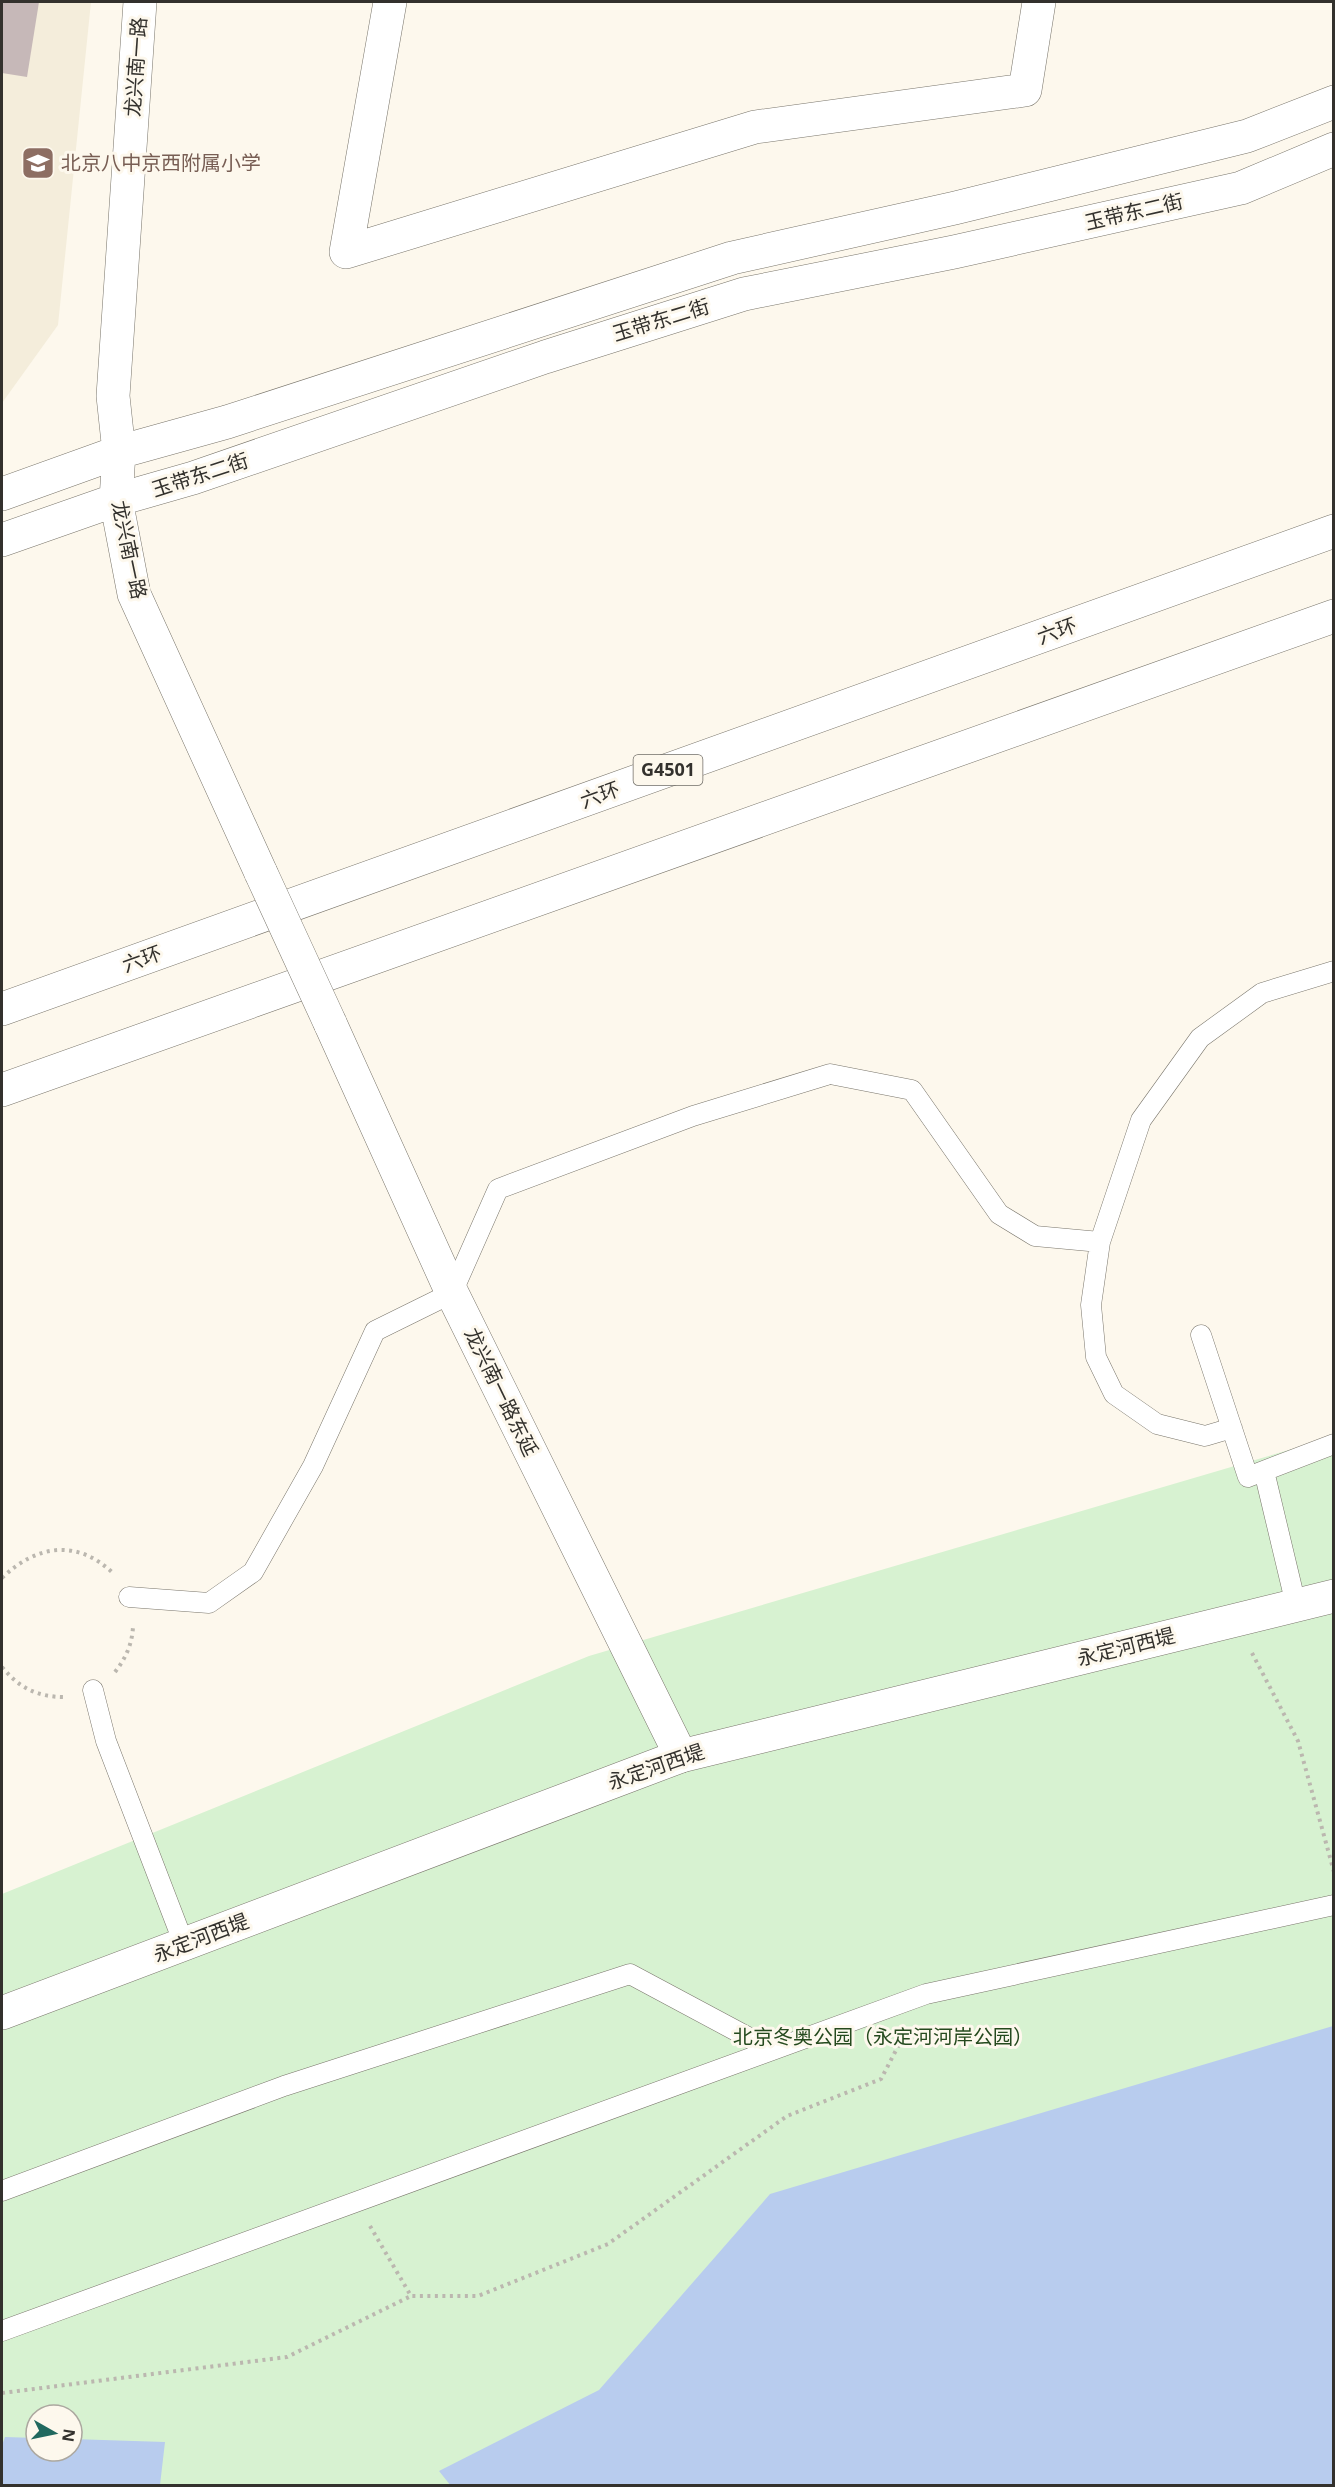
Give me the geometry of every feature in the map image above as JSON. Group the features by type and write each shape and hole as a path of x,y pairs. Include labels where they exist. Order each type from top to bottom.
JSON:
{"main road":[{"name":"龙兴南一路","path":"140,2 113,396 119,452 116,500 134,594 330,1023"},
{"path":"390,2 346,252 755,128 1025,90 1039,2"},
{"name":"玉带东二街","path":"2,494 119,452 227,422 732,258 955,208 1246,136 1334,102"},
{"name":"玉带东二街","path":"2,540 116,500 193,478 545,357 744,294 954,252 1241,188 1334,150"},
{"name":"六环","path":"2,1009 1334,531"},
{"path":"2,1090 1334,616"},
{"name":"龙兴南一路东延","path":"330,1023 452,1293 681,1756"},
{"name":"永定河西堤","path":"2,2013 681,1756 1334,1596"}],"lane":[{"path":"1232,1428 1205,1436 1157,1424 1114,1394 1096,1357 1091,1305 1100,1242 1141,1120 1200,1038 1262,993 1334,971"},
{"path":"129,1598 209,1603 253,1572 313,1466 375,1331 452,1293 498,1189 693,1116 830,1074 912,1090 999,1214 1035,1236 1100,1242"},
{"path":"1200,1335 1248,1478 1334,1444"},
{"path":"1264,1471 1296,1605"},
{"path":"93,1690 106,1741 184,1944"},
{"path":"2,2331 926,1994 1334,1905"},
{"path":"2,2191 284,2086 630,1974 772,2050"}],"path":[{"path":"2,1578 18,1563 38,1553 60,1549 82,1553 102,1562 118,1578 129,1598 134,1619 132,1641 124,1661 110,1678 93,1690 71,1696 50,1697 29,1691 11,1679 2,1667"},
{"path":"1235,1620 1298,1741 1334,1872"},
{"path":"2,2393 287,2357 411,2296 478,2296 608,2244 787,2116 880,2079 926,1994"},
{"path":"356,2202 411,2296"}],"shaded area":[{"name":"北京八中京西附属小学","path":"2,2 91,2 58,325 2,403"}],"green space":[{"name":"北京冬奥公园（永定河河岸公园）","path":"1333,1437 1333,2485 2,2486 2,1894 589,1656"}],"water":[{"path":"1333,2026 1333,2485 451,2486 439,2471 599,2390 770,2194"},
{"path":"5,2437 24,2438 24,2463 84,2463 84,2439 165,2442 160,2485 2,2485 2,2445"}],"building":[{"path":"2,2 39,2 27,77 2,73"}],"place":[{"name":"北京八中京西附属小学","path":"38,163"}]}
